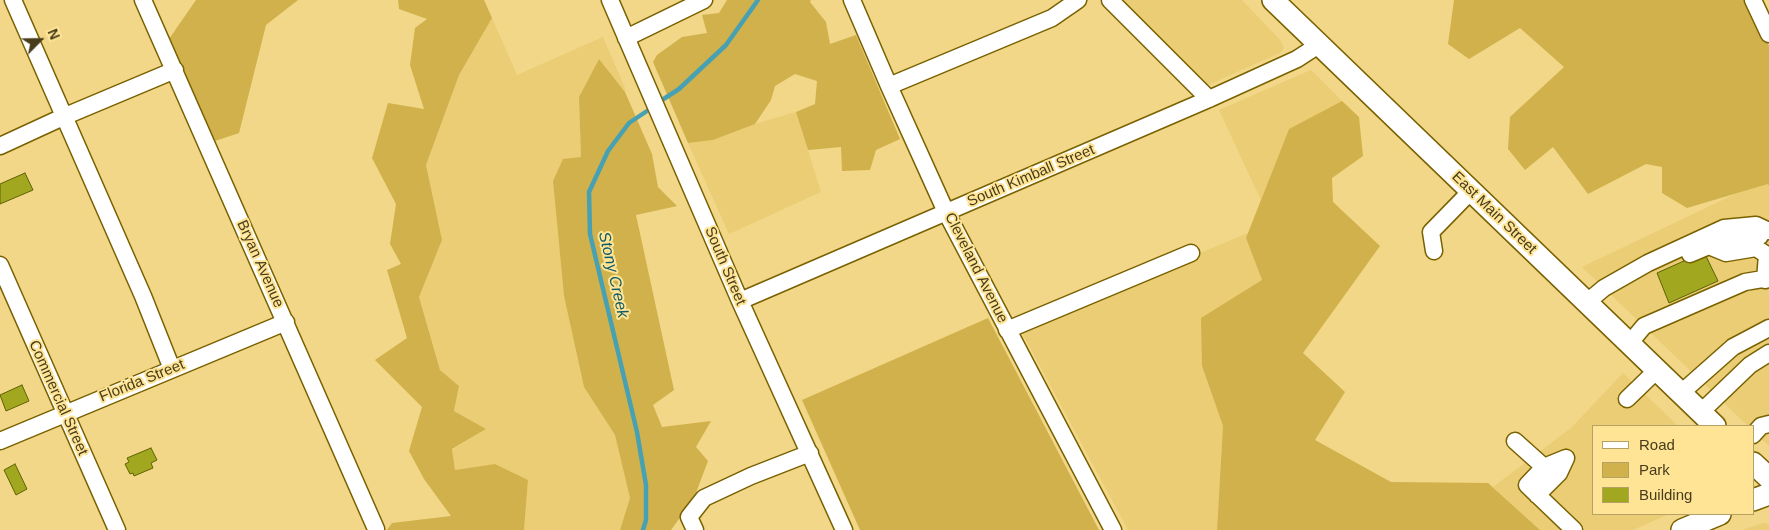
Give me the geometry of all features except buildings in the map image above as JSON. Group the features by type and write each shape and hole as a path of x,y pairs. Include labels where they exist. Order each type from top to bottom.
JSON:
{"main road":[{"name":"East Main Street","path":"1273,0 1708,419"},
{"path":"1754,464 1769,478"},
{"path":"1754,500 1769,494"},
{"path":"1682,530 1718,515"}],"street":[{"path":"12,0 143,296 172,369"},
{"name":"Bryan Avenue","path":"143,0 376,529"},
{"name":"South Street","path":"610,0 740,301 844,530"},
{"path":"626,38 704,0"},
{"name":"Cleveland Avenue","path":"852,0 946,212 1113,530"},
{"path":"889,86 1052,18 1078,0"},
{"path":"1110,0 1209,99"},
{"path":"1753,0 1769,34"},
{"name":"South Kimball Street","path":"740,301 1209,99 1297,59 1320,44"},
{"path":"0,146 63,117 175,70"},
{"path":"1434,251 1431,232 1471,190"},
{"path":"1586,303 1604,288 1648,263 1724,228 1756,225 1769,231"},
{"path":"1648,263 1670,262 1709,246 1745,236 1763,236 1769,243"},
{"path":"1629,344 1644,326 1745,282 1768,277 1767,255 1756,248 1726,253 1709,246"},
{"path":"1007,330 1190,253"},
{"name":"Commercial Street","path":"0,265 117,530"},
{"name":"Florida Street","path":"0,441 286,322"},
{"path":"1681,393 1733,347 1769,328"},
{"path":"1708,419 1750,365 1769,353"},
{"path":"1627,399 1657,370"},
{"path":"1754,434 1761,426 1769,424"},
{"path":"1515,441 1544,467"},
{"path":"695,530 689,517 704,498 751,476 810,453"},
{"path":"1537,495 1560,473 1566,458 1544,467 1527,485 1537,495 1574,530"}],"shaded area":[{"path":"1114,0 1242,0 1281,41 1284,48 1280,53 1199,89"},
{"path":"492,18 517,75 603,37 625,88 625,92 599,59 579,97 581,157 553,181 564,296 584,387 615,435 630,498 620,530 524,530 528,480 495,464 455,470 452,450 486,429 454,411 459,386 440,370 419,297 442,240 426,165 459,75"},
{"path":"1311,70 1342,101 1289,129 1261,200 1219,110"},
{"path":"796,112 821,192 729,234 688,143 713,140 755,124"},
{"path":"1768,184 1769,187 1769,446 1754,432 1754,425 1747,425 1582,267 1735,194"},
{"path":"1248,233 1246,238 1262,280 1202,366 1223,426 1217,530 1128,530 1020,329"},
{"path":"1623,373 1677,425 1592,425 1592,515 1667,515 1633,530 1540,530 1493,487 1571,428"},
{"path":"1763,523 1769,524 1769,530 1742,530"}],"green space":[{"path":"196,0 298,0 266,25 239,133 215,141 169,39"},
{"path":"398,0 484,0 492,18 459,75 426,165 442,240 419,297 440,370 459,386 454,411 486,429 452,449 455,470 495,464 528,480 524,530 387,530 392,523 451,516 424,479 409,451 422,407 375,360 407,338 387,270 401,264 390,244 396,204 372,158 388,103 424,109 410,65 415,28 427,19 399,9"},
{"path":"727,0 811,0 810,2 826,22 830,44 856,35 900,139 876,150 870,170 842,171 841,147 808,150 796,112 815,104 817,81 795,74 775,86 771,100 755,124 713,140 688,143 653,62 657,55 682,37 707,33 702,15 719,13"},
{"path":"1454,0 1746,0 1769,46 1769,186 1768,184 1687,208 1662,193 1662,167 1646,164 1588,194 1553,147 1525,170 1508,149 1510,117 1564,67 1520,28 1469,59 1448,44"},
{"path":"599,59 625,92 652,154 658,187 677,206 636,215 674,390 653,405 662,427 711,421 696,447 708,461 694,498 671,530 620,530 630,498 615,435 584,387 564,296 553,181 563,159 581,157 579,97"},
{"path":"1342,101 1359,117 1363,156 1332,178 1333,202 1380,246 1303,353 1345,392 1315,440 1391,482 1488,483 1540,530 1217,530 1223,426 1202,366 1201,318 1262,280 1246,238 1289,129"},
{"path":"988,318 1099,530 860,530 802,400"}],"waterway":[{"name":"Stony Creek","path":"659,102 679,89 726,45 758,0"},
{"name":"Stony Creek","path":"643,530 646,520 646,485 637,432 590,234 589,192 608,151 629,123 653,107"}]}
